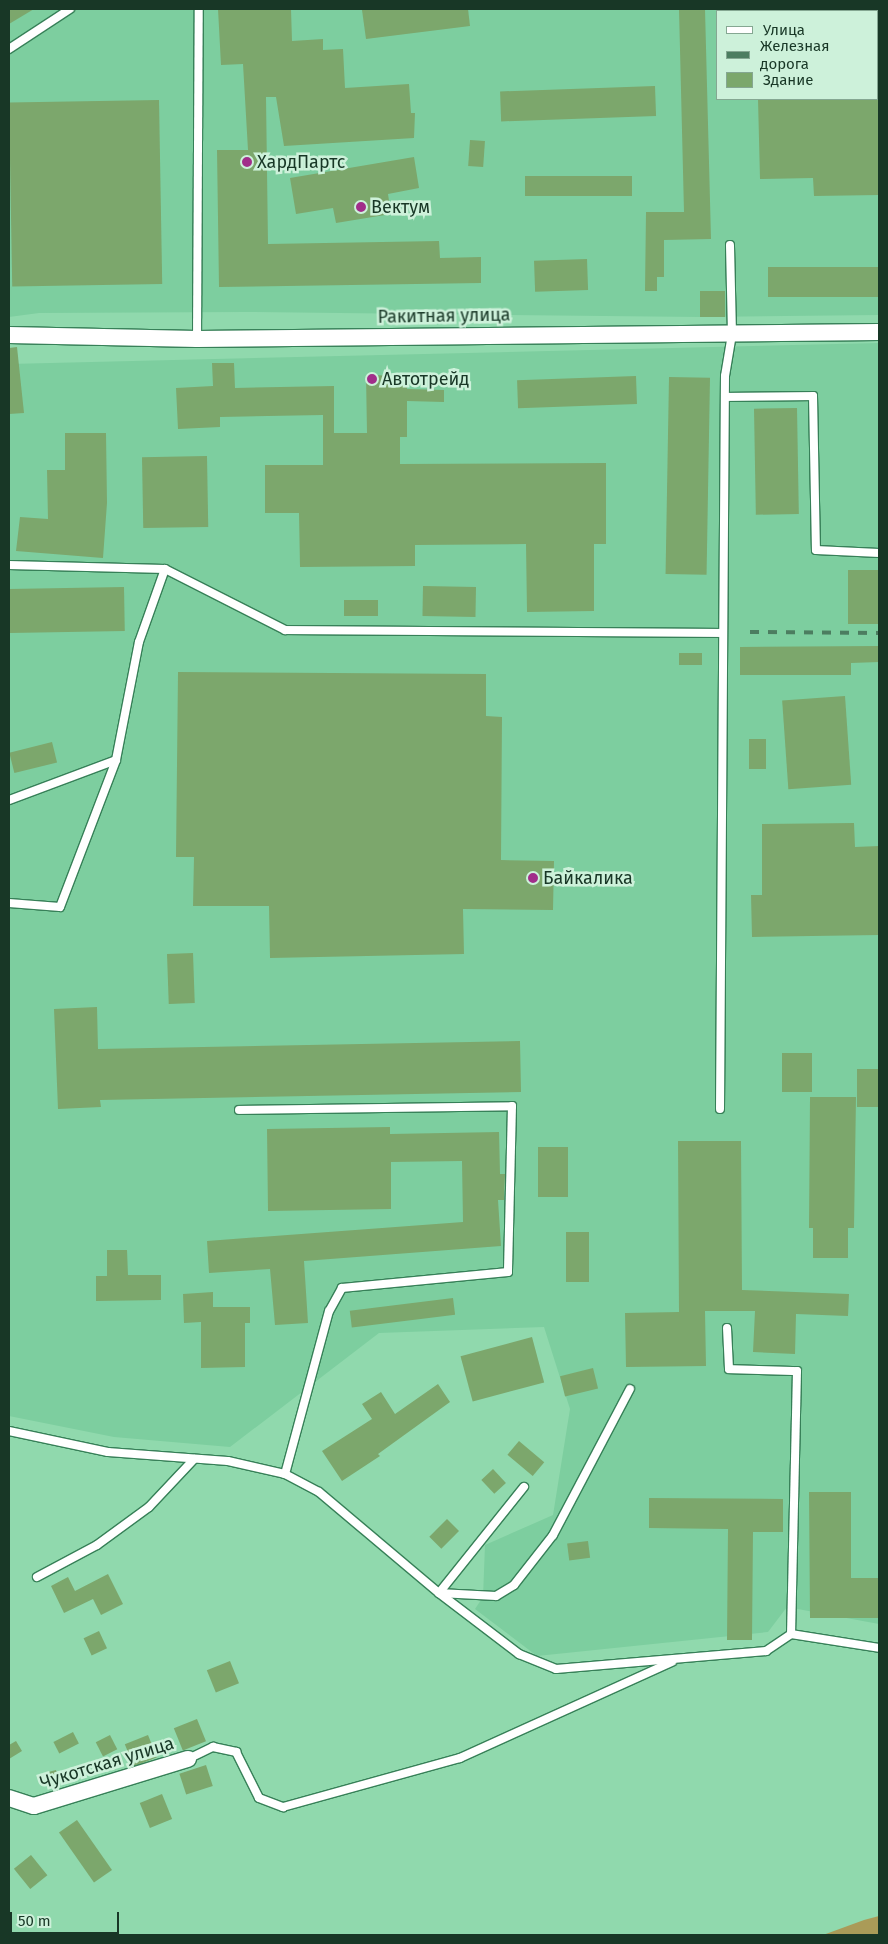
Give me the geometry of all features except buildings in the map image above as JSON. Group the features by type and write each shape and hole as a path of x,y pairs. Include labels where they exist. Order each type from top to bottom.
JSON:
{"street":[{"name":"Ракитная улица","path":"9,335 197,339 879,332"},
{"name":"Чукотская улица","path":"9,1798 34,1806 188,1759"}],"lane":[{"path":"9,49 70,9"},
{"path":"197,339 199,9"},
{"path":"720,1109 722,633 725,397 732,334 730,245"},
{"path":"725,397 813,396 816,550 879,553"},
{"path":"9,565 165,569 285,630 722,633"},
{"path":"9,903 60,907 116,760 139,642 165,569"},
{"path":"9,800 116,760"},
{"path":"239,1110 512,1106 508,1272 342,1288 329,1311 286,1474"},
{"path":"727,1328 728,1369 797,1371 791,1634"},
{"path":"439,1593 496,1596 514,1585 553,1535 630,1389"},
{"path":"9,1431 108,1452 228,1461 286,1474 319,1492 439,1593 519,1654 556,1669 766,1651 791,1634 879,1648"},
{"path":"37,1577 97,1545 149,1507 194,1458"},
{"path":"439,1593 524,1487"},
{"path":"188,1759 213,1747 236,1752 259,1798 283,1808 460,1758 679,1659"}],"shaded area":[{"path":"9,9 879,9 879,315 701,317 245,312 39,313 9,317"},
{"path":"879,343 879,1624 787,1607 768,1632 537,1656 475,1609 483,1597 485,1545 553,1515 570,1409 544,1327 379,1333 230,1447 114,1437 9,1416 9,364"},
{"path":"879,1916 879,1935 823,1935 864,1920"}],"railway":[{"path":"750,632 879,633"}],"place":[{"name":"ХардПартс","path":"247,162"},
{"name":"Вектум","path":"361,207"},
{"name":"Автотрейд","path":"372,379"},
{"name":"Байкалика","path":"533,878"}]}
